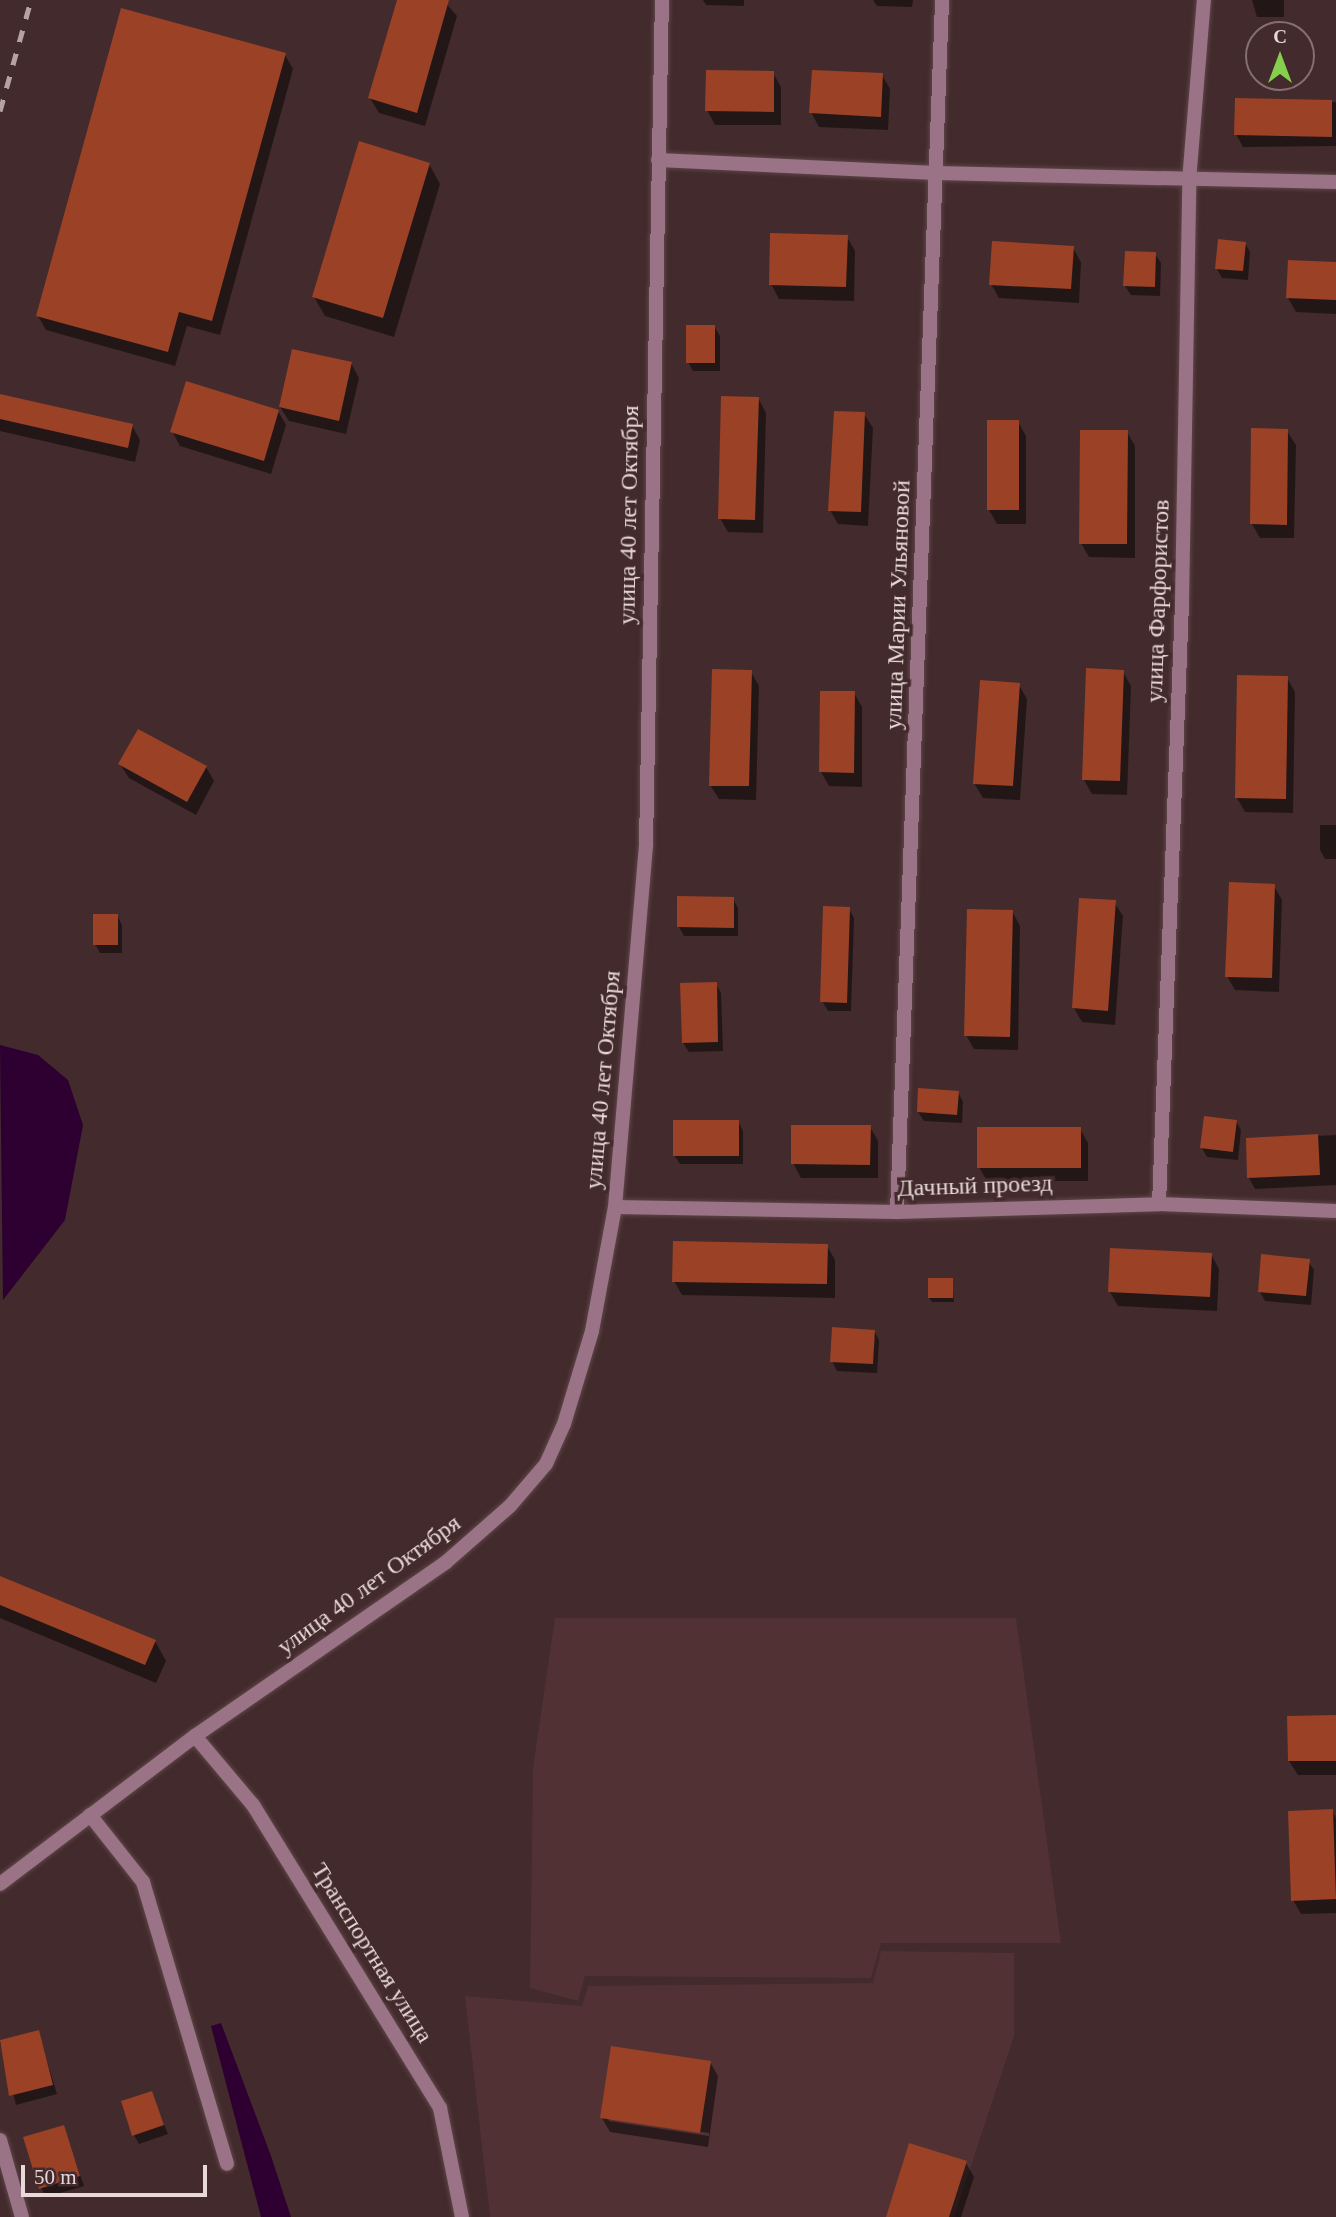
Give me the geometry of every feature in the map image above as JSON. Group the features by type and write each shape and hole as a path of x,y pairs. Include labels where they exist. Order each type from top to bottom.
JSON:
{"street":[{"name":"улица 40 лет Октября","path":"0,1884 195,1736 445,1563 510,1506 546,1464 564,1424 592,1331 615,1207 646,845 662,0"},
{"name":"улица Марии Ульяновой","path":"897,1212 942,0"},
{"name":"улица Фарфористов","path":"1159,1204 1182,602 1189,181 1204,0"},
{"path":"658,160 936,173 1189,181 1336,182"},
{"name":"Дачный проезд","path":"615,1207 897,1212 1159,1204 1336,1211"},
{"name":"Транспортная улица","path":"195,1736 253,1805 440,2108 462,2217"},
{"path":"90,1815 143,1882 227,2164"},
{"path":"0,2140 22,2217"}],"shaded area":[{"path":"0,1045 38,1055 68,1080 83,1125 65,1220 3,1300"},
{"path":"555,1618 1016,1618 1061,1943 881,1943 871,1978 585,1976 578,2001 530,1988 533,1768"},
{"path":"881,1951 1014,1953 1014,2036 954,2217 490,2217 465,1996 582,2006 588,1986 873,1983"},
{"path":"221,2023 291,2217 261,2217 211,2026"}],"building":[{"path":"397,0 449,0 417,113 368,98"},
{"path":"121,8 286,53 212,321 179,312 168,352 36,316"},
{"path":"706,70 774,71 774,112 705,111"},
{"path":"812,70 883,73 881,117 809,113"},
{"path":"1235,98 1332,100 1332,137 1234,135"},
{"path":"359,141 430,163 383,318 312,297"},
{"path":"770,233 848,235 846,287 769,285"},
{"path":"1218,239 1246,242 1243,271 1215,269"},
{"path":"992,241 1074,246 1071,289 989,285"},
{"path":"1125,251 1156,252 1155,287 1123,286"},
{"path":"1288,260 1336,262 1336,300 1286,298"},
{"path":"686,325 715,325 715,363 686,363"},
{"path":"292,349 352,362 339,421 279,407"},
{"path":"186,381 279,410 264,461 170,432"},
{"path":"0,394 133,424 128,448 0,419"},
{"path":"721,396 759,397 755,520 718,519"},
{"path":"834,411 865,412 861,512 828,511"},
{"path":"987,420 1019,420 1019,510 987,510"},
{"path":"1251,428 1288,429 1287,525 1250,524"},
{"path":"1080,430 1128,430 1127,544 1079,544"},
{"path":"1086,668 1124,670 1120,781 1082,780"},
{"path":"712,669 752,670 749,786 709,786"},
{"path":"1237,675 1288,676 1286,799 1235,798"},
{"path":"980,680 1020,683 1013,786 973,784"},
{"path":"820,691 855,691 854,773 819,772"},
{"path":"138,729 207,766 187,802 118,764"},
{"path":"1229,882 1275,884 1272,978 1225,977"},
{"path":"677,896 734,897 734,928 677,927"},
{"path":"1079,898 1116,900 1108,1011 1072,1008"},
{"path":"823,906 850,907 847,1003 820,1002"},
{"path":"967,909 1013,910 1010,1037 964,1036"},
{"path":"93,914 118,914 118,945 93,945"},
{"path":"717,982 718,1042 682,1043 680,983"},
{"path":"918,1088 959,1091 957,1115 917,1112"},
{"path":"1204,1116 1237,1120 1233,1152 1200,1148"},
{"path":"673,1120 739,1120 739,1156 673,1156"},
{"path":"791,1125 871,1125 870,1165 791,1164"},
{"path":"977,1127 1081,1127 1081,1168 977,1168"},
{"path":"1318,1134 1320,1175 1247,1178 1246,1138"},
{"path":"673,1241 828,1244 827,1284 672,1282"},
{"path":"1110,1248 1212,1253 1210,1297 1108,1292"},
{"path":"1261,1254 1310,1259 1306,1296 1258,1292"},
{"path":"928,1278 953,1278 953,1298 928,1298"},
{"path":"832,1327 875,1330 873,1364 830,1362"},
{"path":"0,1576 156,1640 145,1665 0,1605"},
{"path":"1336,1715 1336,1761 1288,1761 1287,1716"},
{"path":"1333,1809 1336,1899 1291,1901 1288,1811"},
{"path":"39,2030 53,2085 9,2096 0,2040"},
{"path":"611,2046 711,2061 700,2133 600,2118"},
{"path":"152,2091 164,2125 132,2136 121,2101"},
{"path":"64,2125 80,2176 39,2189 23,2137"},
{"path":"909,2143 967,2161 949,2217 886,2217"}],"railway":[{"path":"0,111 31,0"}]}
